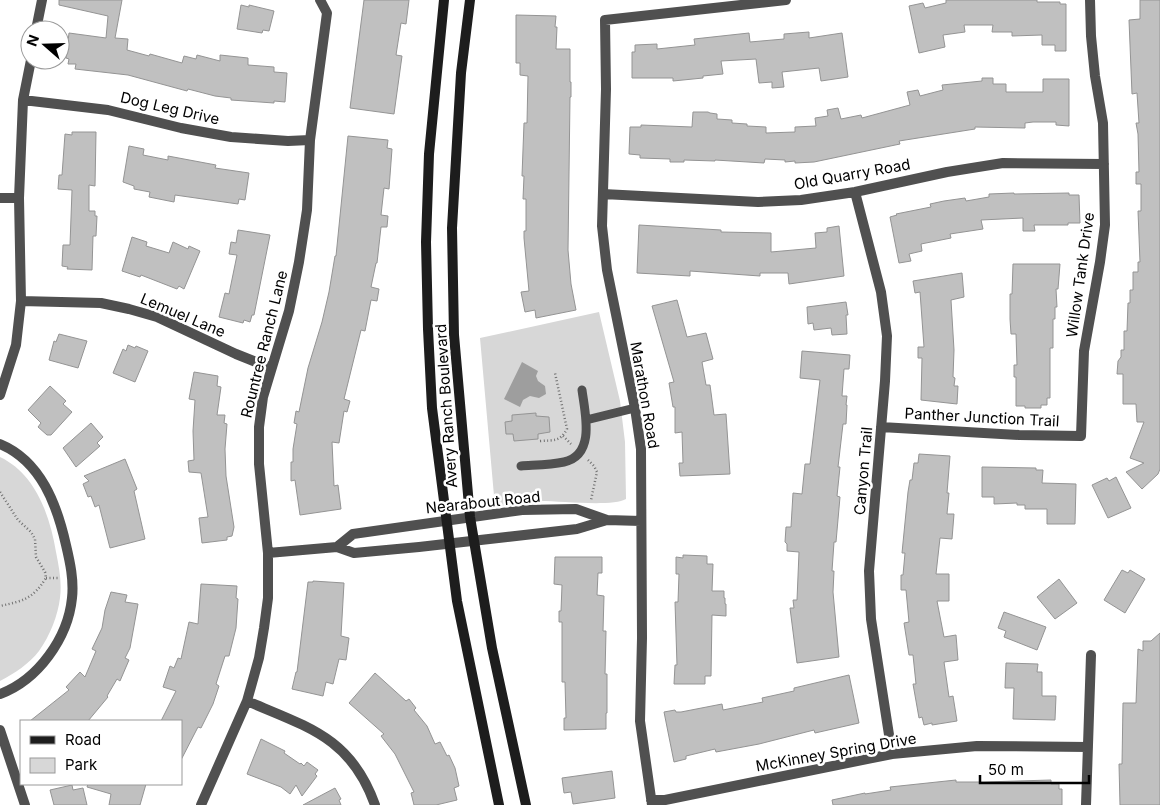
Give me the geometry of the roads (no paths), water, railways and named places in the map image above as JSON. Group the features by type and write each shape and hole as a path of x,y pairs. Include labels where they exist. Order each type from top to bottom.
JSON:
{"main road":[{"name":"Avery Ranch Boulevard","path":"444,0 429,154 426,242 432,408 457,601 498,805"},
{"name":"Avery Ranch Boulevard","path":"470,0 461,73 452,228 454,335 470,517 492,648 526,805"}],"street":[{"path":"38,20 42,0"},
{"name":"Rountree Ranch Lane","path":"201,805 247,701 259,658 264,628 268,598 268,553 259,464 259,427 263,397 289,311 307,210 310,140 326,13 320,0"},
{"name":"Marathon Road","path":"652,803 640,721 642,638 641,449 635,408 607,270 602,226 606,89 605,20 786,0"},
{"name":"Willow Tank Drive","path":"1081,436 1084,351 1105,224 1103,123 1095,76 1090,0"},
{"path":"0,395 16,346 21,301 19,198 24,100 29,70"},
{"name":"Dog Leg Drive","path":"24,100 108,110 181,128 231,137 288,141 310,140"},
{"name":"Old Quarry Road","path":"603,194 758,202 802,200 855,192 947,172 1002,163 1104,164"},
{"name":"Canyon Trail","path":"855,192 881,292 886,336 882,427 869,571 871,619 892,754"},
{"path":"0,198 19,198"},
{"name":"Lemuel Lane","path":"21,301 101,303 130,309 157,317 236,354 271,368"},
{"name":"Panther Junction Trail","path":"882,427 1019,435 1081,436"},
{"path":"0,444 19,455 33,468 45,485 56,507 68,554 72,579 72,598 64,626 54,647 43,663 24,680 0,694"},
{"name":"Nearabout Road","path":"337,547 353,534 522,510 576,509 607,520 640,521"},
{"name":"Nearabout Road","path":"268,553 337,547 354,553 449,544 577,529 607,520"},
{"path":"1086,805 1091,655"},
{"path":"247,701 313,729 332,742 352,760 368,785 374,805"},
{"path":"0,730 25,805"},
{"name":"McKinney Spring Drive","path":"652,803 892,754 977,746 1088,747"}],"lane":[{"path":"521,466 566,462 579,453 585,441 586,420 582,390"},
{"path":"586,420 635,408"}]}
